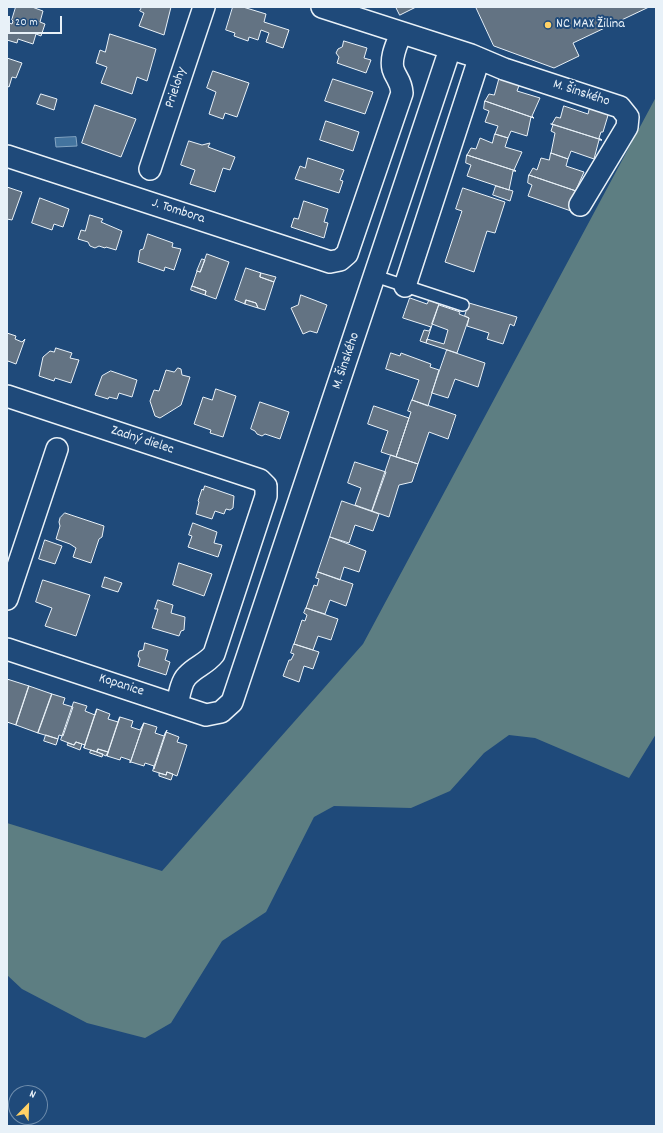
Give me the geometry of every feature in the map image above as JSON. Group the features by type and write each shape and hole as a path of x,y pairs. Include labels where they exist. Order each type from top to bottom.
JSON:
{"street":[{"name":"Prielohy","path":"150,169 204,7"},
{"path":"322,7 450,49"},
{"name":"J. Tombora","path":"7,156 330,262 340,260 347,254 402,93 402,84 393,70 392,58 401,32"},
{"name":"M. Šinského","path":"232,702 450,49 504,69 620,107 628,117 627,127 580,205"},
{"path":"405,286 479,59"},
{"name":"Zadný dielec","path":"7,396 260,480 266,486 266,496 214,654 207,663 195,669 186,677 176,705"},
{"path":"7,599 57,449"},
{"name":"Kopanice","path":"7,649 206,715 221,712 232,702"}],"lane":[{"path":"375,276 463,305"}],"green space":[{"path":"656,97 656,734 629,778 535,738 509,735 484,753 450,791 411,808 334,806 314,817 266,912 222,941 171,1023 145,1038 87,1023 22,989 7,975 7,823 162,871 363,644"}],"water":[{"path":"76,137 77,146 56,147 55,138"}],"building":[{"path":"16,7 32,7 43,11 40,22 45,24 41,36 36,34 33,44 18,39 17,43 7,40 7,22 12,24"},
{"path":"142,7 171,7 164,35 139,26 144,13 140,11"},
{"path":"233,7 243,7 266,14 264,22 289,30 283,48 266,42 269,33 261,30 258,40 249,37 248,41 234,36 235,33 226,30"},
{"path":"396,7 416,7 400,15"},
{"name":"NC MAX Žilina","path":"476,7 649,7 573,43 579,56 554,68 494,46"},
{"path":"110,34 156,49 147,81 137,77 132,94 101,83 107,67 96,63 100,50 105,52"},
{"path":"344,41 367,48 364,58 371,60 366,73 337,63 339,57 336,53 338,49 342,47"},
{"path":"7,58 22,63 16,78 12,77 9,87 7,86"},
{"path":"213,71 249,83 237,117 225,113 223,119 209,114 216,92 207,88"},
{"path":"500,76 520,83 517,91 540,98 532,116 534,118 485,101 489,94 494,95"},
{"path":"333,79 373,92 365,114 325,101"},
{"path":"41,94 57,99 54,110 37,104"},
{"path":"485,101 534,118 531,117 527,136 511,131 508,138 495,134 498,126 485,122 489,111 484,109"},
{"path":"95,105 136,119 121,157 82,143"},
{"path":"564,106 588,114 590,106 609,112 603,132 601,132 599,138 602,140 552,124 556,117 560,118"},
{"path":"326,121 359,132 353,151 320,140"},
{"path":"551,124 602,140 599,140 594,159 571,151 568,159 551,153 555,133 551,131 553,125"},
{"path":"495,134 508,138 505,147 522,152 514,170 516,171 467,155 471,148 476,149 480,138 492,143"},
{"path":"189,141 202,145 210,143 208,147 235,157 230,170 223,168 215,192 190,184 195,170 181,165"},
{"path":"551,153 568,159 566,166 584,172 576,190 579,192 529,175 533,168 537,170 541,158 549,160"},
{"path":"467,155 516,171 513,171 509,190 467,176 471,165 466,163"},
{"path":"308,158 344,170 340,180 343,181 339,193 295,179 300,166 305,168"},
{"path":"529,175 579,192 575,192 571,211 528,196 532,185 528,183"},
{"path":"496,186 513,191 510,201 493,195"},
{"path":"7,187 22,192 12,220 7,219"},
{"path":"463,188 505,202 495,233 487,231 474,272 445,262 462,211 456,209"},
{"path":"40,198 69,209 63,227 54,224 52,230 32,223"},
{"path":"304,201 328,209 324,222 328,223 324,238 291,227 294,218 298,219"},
{"path":"90,215 103,219 101,222 122,231 116,250 99,246 95,248 90,246 88,242 78,239 81,230 85,231"},
{"path":"148,234 173,243 172,247 181,249 174,270 165,267 164,271 138,262 140,250 143,249"},
{"path":"207,254 229,262 216,299 205,295 206,291 192,286 197,271 200,272"},
{"path":"202,259 205,260 200,272 197,271"},
{"path":"246,268 261,273 260,277 274,282 265,310 258,308 256,303 246,300 245,304 235,300"},
{"path":"261,273 276,277 274,282 260,277"},
{"path":"192,286 206,291 205,295 191,290"},
{"path":"301,295 327,305 317,333 310,331 303,334 291,308 298,305"},
{"path":"410,298 427,304 429,300 439,304 426,343 420,341 424,330 429,331 431,327 403,318"},
{"path":"246,300 256,303 258,308 245,304"},
{"path":"469,303 517,317 514,326 510,324 503,344 487,339 489,333 467,326 469,318 465,316"},
{"path":"439,305 460,312 459,314 469,318 457,353 426,343 427,339 444,344 448,330 432,324"},
{"path":"7,333 16,336 15,339 22,342 25,339 16,364 8,361 7,364"},
{"path":"56,348 72,353 70,358 79,360 71,383 55,378 54,381 39,376 43,357 50,351 54,352"},
{"path":"447,350 485,363 478,387 455,379 448,398 432,393"},
{"path":"391,353 400,356 401,353 431,364 430,367 439,370 428,406 412,400 419,380 386,369"},
{"path":"178,368 181,369 182,375 190,377 181,405 160,418 155,416 150,401 154,390 159,391 166,370 174,372"},
{"path":"111,371 137,380 132,397 119,393 117,399 109,397 108,399 95,395 102,376"},
{"path":"216,389 236,396 223,437 210,433 211,430 194,424 203,397 212,400"},
{"path":"412,400 456,415 448,439 429,432 418,464 396,457 411,412 408,411"},
{"path":"260,402 289,412 280,439 265,434 262,436 251,429"},
{"path":"374,406 409,418 396,457 381,452 388,431 368,424"},
{"path":"391,455 418,464 412,482 399,485 389,517 372,511"},
{"path":"355,462 386,472 372,511 355,505 361,488 348,483"},
{"path":"205,486 234,496 233,508 230,510 226,509 224,514 215,511 212,519 196,514 198,501 202,489 203,490"},
{"path":"342,501 379,514 373,531 355,525 349,543 330,537"},
{"path":"65,513 104,526 102,537 99,539 91,563 73,557 76,548 56,539 60,526 60,518"},
{"path":"193,523 217,532 214,543 222,545 218,557 188,547 192,536 189,535"},
{"path":"330,537 366,551 359,572 344,567 340,580 318,572"},
{"path":"45,540 62,546 55,564 39,559"},
{"path":"179,563 212,574 204,596 173,585"},
{"path":"318,572 353,584 346,606 330,600 325,614 306,608 314,585 317,586 319,579 316,578"},
{"path":"105,577 122,583 118,592 102,587"},
{"path":"43,580 90,595 76,636 45,626 52,608 36,602"},
{"path":"158,600 173,605 171,613 185,617 184,630 181,631 179,636 152,628 158,609 155,609"},
{"path":"306,608 338,619 331,640 318,636 313,650 294,644 302,620 305,621 307,615 304,613"},
{"path":"145,643 168,650 165,660 170,662 166,675 138,666 140,659 138,656 139,651 143,650"},
{"path":"294,644 319,652 313,669 304,666 299,682 283,676 289,660 291,660 294,654 291,653"},
{"path":"7,679 29,686 16,725 7,722"},
{"path":"29,686 52,694 38,733 16,725"},
{"path":"52,694 65,698 63,704 73,707 63,736 59,735 58,739 38,733"},
{"path":"74,702 87,706 85,711 95,715 85,745 76,742 74,745 61,740"},
{"path":"97,709 110,714 108,719 118,722 120,717 107,756 108,752 98,749 97,752 84,748"},
{"path":"120,717 133,721 131,727 140,730 144,723 130,763 130,760 121,757 120,760 107,756"},
{"path":"144,723 157,727 155,733 164,736 167,730 154,769 154,766 145,763 144,766 131,762"},
{"path":"166,732 179,737 177,742 187,745 177,776 167,772 166,775 153,771"},
{"path":"46,735 58,739 56,745 44,741"},
{"path":"76,742 82,744 80,750 67,745 68,743 74,745"},
{"path":"98,749 108,752 106,756 97,752"},
{"path":"91,750 103,754 102,757 90,753"},
{"path":"167,772 173,774 171,780 159,776 159,773 166,775"}],"place":[{"name":"NC MAX Žilina","path":"548,25"}]}
